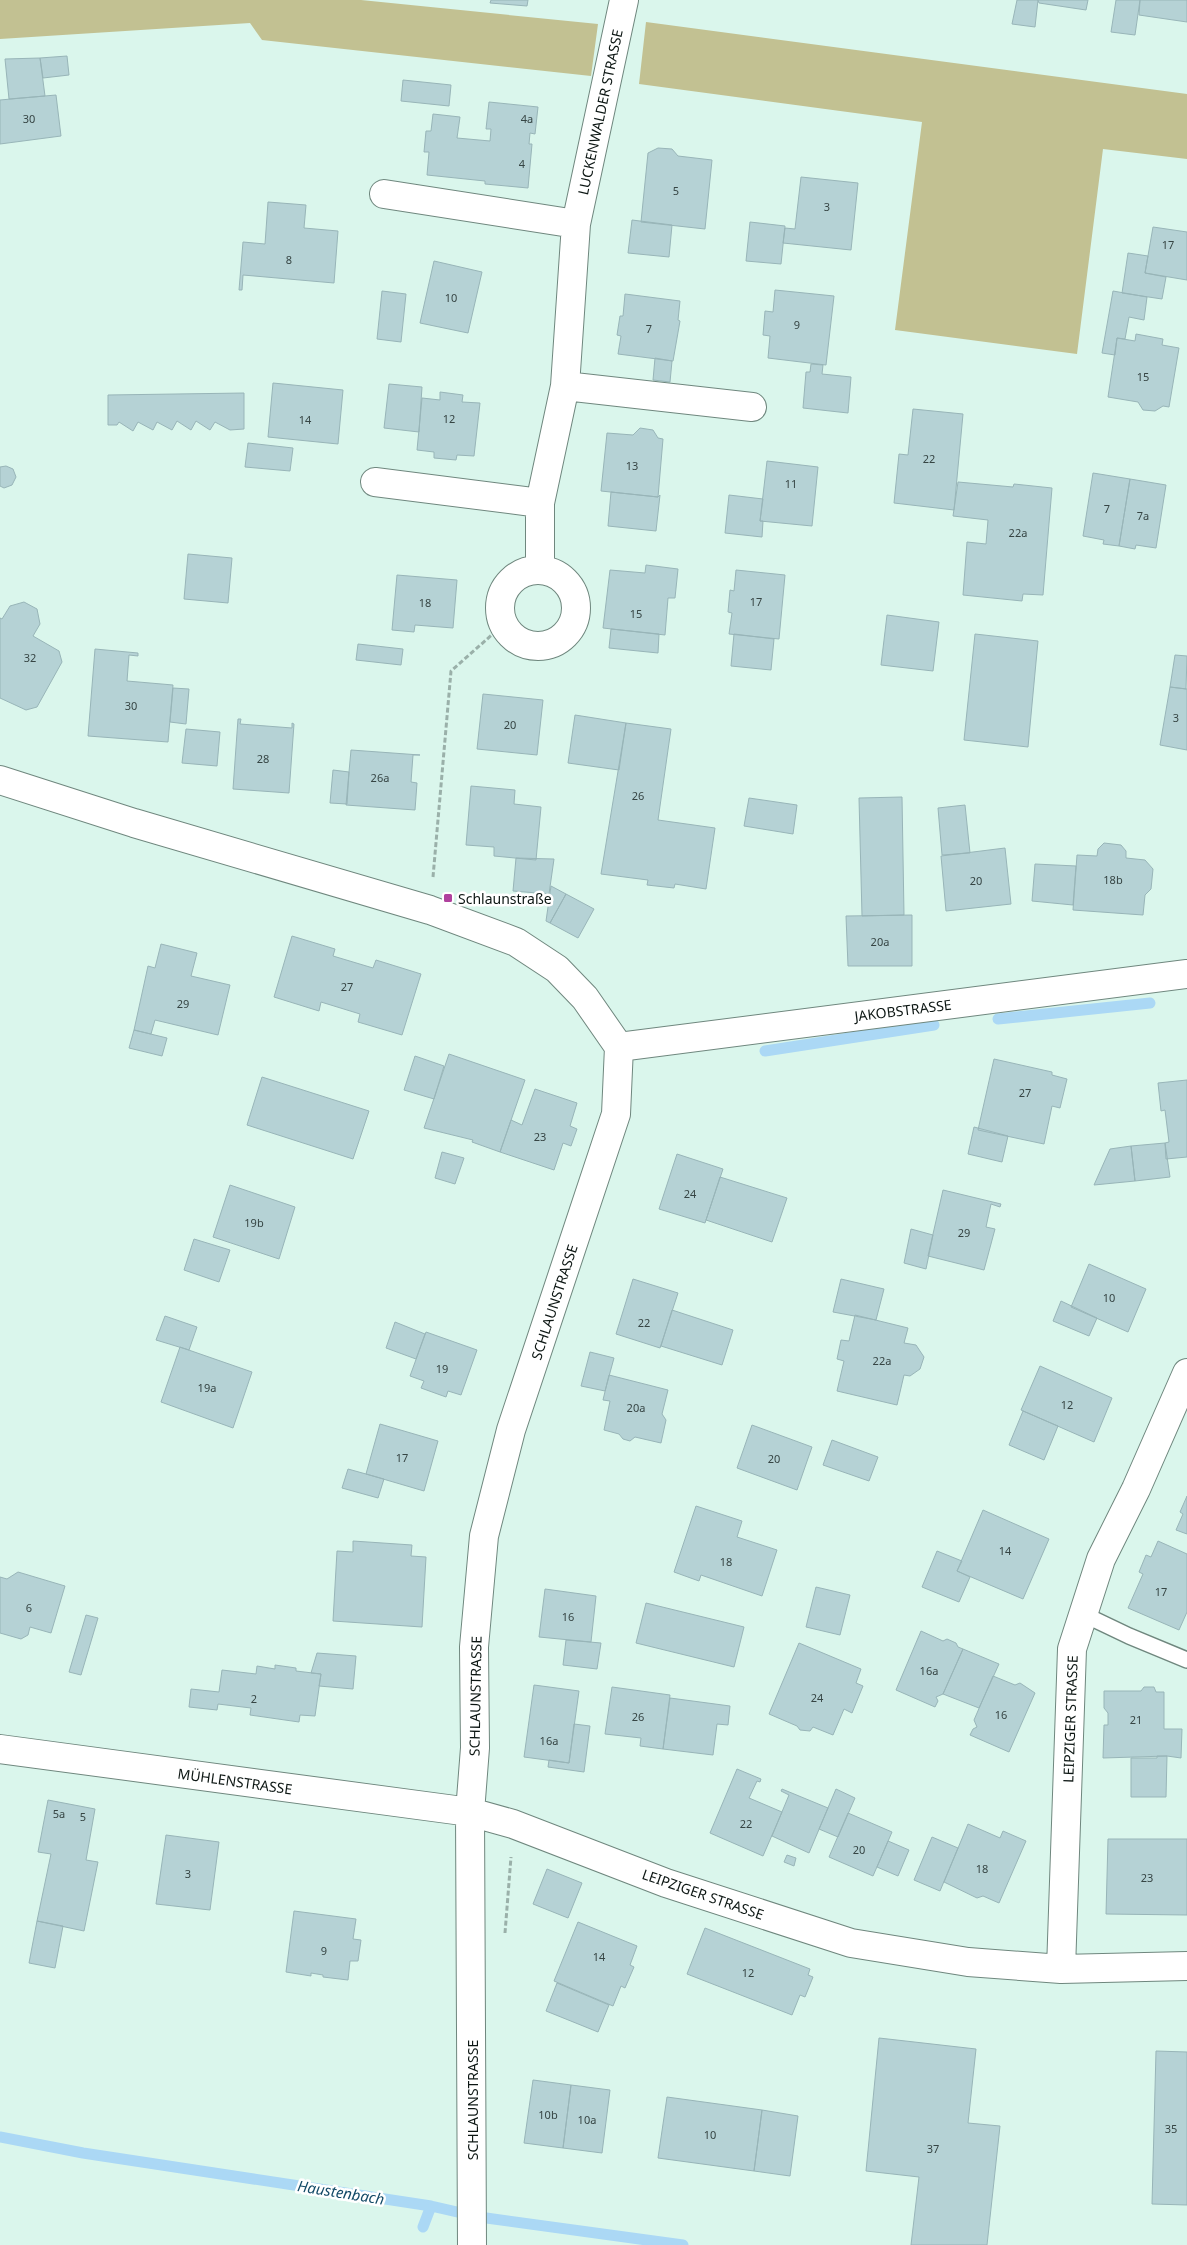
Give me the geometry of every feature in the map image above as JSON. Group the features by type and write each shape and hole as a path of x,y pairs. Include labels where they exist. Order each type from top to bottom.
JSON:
{"street":[{"name":"LUCKENWALDER STRASSE","path":"540,570 540,503 565,386 576,224 624,0"},
{"path":"384,194 576,224"},
{"path":"565,386 752,407"},
{"path":"375,482 540,503"},
{"path":"540,570 553,573 564,580 572,591 575,610 570,629 560,639 548,645 535,646 522,643 511,635 503,625 500,599 506,587 515,577 527,571 540,570"},
{"path":"0,780 134,823 430,910 516,942 557,968 585,998 619,1047"},
{"name":"JAKOBSTRASSE","path":"619,1047 1187,974"},
{"name":"SCHLAUNSTRASSE","path":"472,2245 470,1812 475,1748 474,1647 484,1536 511,1430 616,1114 619,1047"},
{"name":"LEIPZIGER STRASSE","path":"1061,1969 1072,1649 1085,1615 1102,1559 1136,1490 1187,1373"},
{"name":"MÜHLENSTRASSE","path":"0,1749 470,1812"},
{"name":"LEIPZIGER STRASSE","path":"470,1812 513,1824 666,1883 851,1943 968,1962 1061,1969 1187,1966"}],"lane":[{"path":"1085,1615 1128,1636 1187,1660"}],"path":[{"path":"430,910 450,671 503,625"}],"shaded area":[{"path":"0,0 361,0 598,24 591,76 262,40 250,23 0,39"},
{"path":"646,22 1187,94 1187,159 1103,149 1077,354 895,330 922,122 639,84"}],"building":[{"path":"491,0 528,0 527,6 490,3"},
{"path":"1017,0 1038,0 1035,27 1012,24"},
{"path":"1038,0 1088,0 1086,10 1039,3"},
{"path":"1116,0 1140,0 1135,35 1111,32"},
{"path":"1140,0 1187,0 1187,22 1139,15"},
{"path":"67,56 69,75 43,78 40,58"},
{"path":"40,58 45,96 9,99 5,59"},
{"path":"403,80 451,85 449,106 401,101"},
{"path":"56,95 61,136 0,144 0,100"},
{"path":"489,102 538,107 535,134 530,133 529,144 532,144 528,188 485,184 485,181 427,175 429,152 424,152 426,131 431,131 433,114 460,117 457,138 490,141 491,129 486,129"},
{"path":"658,148 672,149 678,156 712,160 705,229 641,222 648,153"},
{"path":"801,177 858,183 851,250 783,243 785,228 795,229"},
{"path":"268,202 306,205 304,228 338,231 334,283 243,275 242,290 239,290 243,242 265,244"},
{"path":"632,220 672,225 669,257 628,253"},
{"path":"750,222 785,226 781,264 746,261"},
{"path":"1153,227 1187,232 1187,280 1145,273"},
{"path":"1128,253 1148,256 1145,273 1166,277 1162,299 1122,293"},
{"path":"434,261 482,272 468,333 420,323"},
{"path":"775,290 834,296 826,365 768,358 770,336 763,335 765,311 773,312"},
{"path":"382,291 406,294 401,342 377,339"},
{"path":"1113,291 1147,297 1144,320 1129,317 1125,339 1117,338 1115,355 1102,353"},
{"path":"625,294 680,301 678,320 680,321 673,361 618,354 621,336 617,335 620,316 623,316"},
{"path":"1136,334 1163,339 1162,345 1179,348 1169,407 1163,406 1155,411 1143,410 1138,402 1108,397 1117,338 1135,341"},
{"path":"655,358 672,361 670,382 653,380"},
{"path":"811,364 823,365 822,374 851,377 848,413 803,408 806,372 810,372"},
{"path":"273,383 343,390 338,444 268,437"},
{"path":"389,384 422,387 419,432 384,428"},
{"path":"440,392 463,395 462,402 480,403 474,456 457,455 456,460 434,458 434,452 417,450 422,398 440,400"},
{"path":"244,393 244,429 230,430 215,422 210,430 196,421 191,430 177,421 172,430 157,422 153,430 138,422 133,431 119,422 117,425 108,425 108,395"},
{"path":"913,409 963,414 954,510 894,503 899,454 908,455"},
{"path":"640,428 653,430 658,438 663,439 658,497 601,491 607,433 633,435"},
{"path":"248,443 293,448 290,471 245,467"},
{"path":"767,461 818,467 812,526 760,521"},
{"path":"6,466 13,469 16,477 12,485 4,488 0,486 0,467"},
{"path":"1093,473 1130,479 1119,546 1103,544 1104,540 1083,536"},
{"path":"1130,479 1166,485 1156,548 1136,545 1135,549 1119,546"},
{"path":"958,482 1013,487 1014,484 1052,488 1043,595 1023,594 1022,601 963,595 967,542 986,544 988,520 953,516"},
{"path":"611,492 658,497 660,495 656,531 608,526"},
{"path":"729,495 763,499 760,521 763,521 762,537 725,533"},
{"path":"188,554 232,558 228,603 184,599"},
{"path":"646,565 678,569 675,598 668,598 665,635 603,628 610,570 645,573"},
{"path":"736,570 785,575 779,639 729,634 732,613 728,612 730,590 734,591"},
{"path":"397,575 457,580 453,628 415,625 414,632 392,630"},
{"path":"24,602 37,609 40,624 33,636 59,651 62,662 37,707 26,710 0,698 0,618 2,619 10,606"},
{"path":"887,615 939,622 933,671 881,665"},
{"path":"611,629 659,634 658,653 609,648"},
{"path":"734,634 774,639 771,670 731,666"},
{"path":"975,634 1038,641 1028,747 964,740"},
{"path":"358,644 403,649 401,665 356,660"},
{"path":"95,649 138,653 138,656 129,655 127,681 173,685 168,742 88,736"},
{"path":"1175,655 1187,656 1186,689 1170,687"},
{"path":"1170,687 1187,689 1187,750 1160,745"},
{"path":"173,688 189,689 186,724 170,722"},
{"path":"483,694 543,700 537,755 477,749"},
{"path":"575,715 626,723 619,770 568,763"},
{"path":"238,719 241,719 240,724 292,728 292,723 294,724 289,793 233,789"},
{"path":"626,723 671,729 658,820 715,828 706,889 675,884 674,888 647,885 648,880 601,874"},
{"path":"186,729 220,732 217,766 182,763"},
{"path":"351,750 420,755 413,755 411,782 417,783 415,810 346,805"},
{"path":"333,770 349,772 347,804 330,803"},
{"path":"471,786 515,790 514,804 541,807 536,860 494,856 494,847 466,845"},
{"path":"902,797 904,915 862,916 859,798"},
{"path":"749,798 797,805 793,834 744,826"},
{"path":"965,805 970,853 942,855 938,808"},
{"path":"1104,843 1121,845 1126,851 1126,858 1145,860 1153,869 1151,889 1145,895 1143,915 1073,910 1077,855 1097,856 1098,849"},
{"path":"1005,848 1011,904 946,911 941,856"},
{"path":"516,858 554,859 549,894 513,891"},
{"path":"1035,864 1076,866 1073,905 1032,901"},
{"path":"551,886 566,894 550,923 546,921"},
{"path":"566,894 594,909 578,938 550,923"},
{"path":"912,915 912,966 848,966 846,916"},
{"path":"292,936 335,949 333,956 373,968 376,960 421,974 402,1035 358,1022 360,1014 321,1002 319,1011 274,997"},
{"path":"161,944 197,953 191,976 230,985 218,1035 155,1020 151,1034 134,1030 148,966 155,968"},
{"path":"134,1030 167,1038 162,1056 129,1048"},
{"path":"449,1054 525,1080 500,1152 472,1142 473,1140 424,1128"},
{"path":"415,1056 444,1066 434,1099 404,1090"},
{"path":"994,1059 1052,1072 1052,1075 1067,1079 1060,1108 1052,1106 1044,1144 978,1130"},
{"path":"262,1077 369,1111 353,1159 247,1125"},
{"path":"1187,1080 1187,1157 1166,1159 1165,1143 1169,1142 1165,1110 1161,1111 1158,1083"},
{"path":"535,1089 577,1103 570,1126 577,1129 571,1146 563,1143 554,1170 500,1152 511,1120 522,1125"},
{"path":"974,1127 1008,1136 1002,1162 968,1154"},
{"path":"1165,1143 1170,1177 1135,1181 1131,1146"},
{"path":"1131,1146 1135,1181 1094,1185 1110,1149"},
{"path":"442,1152 464,1158 455,1184 435,1178"},
{"path":"677,1154 723,1169 705,1223 659,1209"},
{"path":"720,1177 787,1198 772,1242 706,1220"},
{"path":"230,1185 295,1207 279,1259 213,1237"},
{"path":"943,1190 1001,1204 1000,1207 991,1204 986,1227 995,1229 984,1270 928,1256"},
{"path":"911,1229 933,1235 926,1269 904,1263"},
{"path":"194,1239 230,1250 219,1282 184,1270"},
{"path":"1089,1264 1146,1289 1128,1332 1071,1307"},
{"path":"633,1279 678,1293 660,1348 616,1334"},
{"path":"841,1279 884,1289 876,1320 833,1312"},
{"path":"1061,1301 1097,1318 1089,1336 1053,1321"},
{"path":"672,1310 733,1330 722,1365 661,1346"},
{"path":"855,1315 908,1328 904,1343 916,1345 924,1357 920,1369 910,1376 904,1375 897,1405 837,1391 844,1361 837,1359 841,1340 849,1341"},
{"path":"165,1316 197,1327 189,1350 156,1340"},
{"path":"395,1322 425,1334 416,1359 386,1348"},
{"path":"426,1332 477,1350 461,1395 448,1391 446,1397 421,1388 424,1381 410,1376"},
{"path":"180,1347 252,1372 233,1428 161,1402"},
{"path":"590,1352 614,1358 605,1391 581,1386"},
{"path":"1040,1366 1112,1398 1094,1442 1021,1410"},
{"path":"609,1375 668,1390 662,1414 666,1420 661,1443 635,1437 630,1441 623,1439 619,1434 604,1430 610,1401 603,1400"},
{"path":"1023,1411 1058,1426 1044,1460 1009,1445"},
{"path":"380,1424 438,1441 424,1491 366,1474"},
{"path":"752,1425 812,1447 797,1490 737,1468"},
{"path":"832,1440 878,1457 869,1481 823,1465"},
{"path":"348,1469 384,1479 378,1498 342,1488"},
{"path":"1187,1496 1187,1534 1176,1530 1183,1514 1180,1512"},
{"path":"696,1506 742,1521 737,1537 777,1550 762,1596 701,1575 699,1581 674,1572"},
{"path":"983,1510 1049,1539 1023,1599 957,1571"},
{"path":"353,1541 412,1545 411,1556 426,1557 422,1627 333,1621 337,1551 353,1552"},
{"path":"1158,1541 1187,1554 1187,1612 1179,1630 1128,1608 1143,1574 1139,1572 1146,1555 1151,1557"},
{"path":"937,1551 962,1561 957,1571 970,1577 959,1602 922,1587"},
{"path":"18,1572 65,1586 51,1633 30,1627 28,1635 21,1639 0,1633 0,1577 7,1579"},
{"path":"816,1587 850,1595 840,1635 806,1627"},
{"path":"545,1589 596,1596 591,1642 539,1637"},
{"path":"646,1603 744,1627 734,1667 636,1643"},
{"path":"86,1615 98,1618 81,1675 69,1672"},
{"path":"921,1631 943,1641 947,1639 963,1649 943,1694 936,1697 938,1701 935,1707 896,1690"},
{"path":"566,1640 601,1643 597,1669 563,1665"},
{"path":"799,1643 861,1669 856,1683 863,1686 852,1713 844,1709 833,1735 813,1727 810,1731 800,1730 797,1726 769,1714"},
{"path":"963,1649 999,1664 979,1708 943,1694"},
{"path":"317,1653 356,1656 353,1689 319,1686 321,1674 311,1673"},
{"path":"275,1665 296,1668 296,1671 321,1674 315,1716 300,1715 299,1722 250,1715 251,1708 218,1704 217,1710 189,1707 191,1689 219,1692 222,1670 256,1674 257,1666 275,1669"},
{"path":"993,1676 1015,1685 1020,1683 1035,1693 1009,1752 970,1735 973,1729 977,1727 974,1720"},
{"path":"534,1685 579,1691 569,1763 524,1757"},
{"path":"612,1687 670,1695 663,1749 640,1746 641,1738 605,1734"},
{"path":"1144,1687 1154,1687 1156,1692 1164,1692 1164,1729 1182,1729 1181,1758 1167,1756 1103,1758 1104,1725 1108,1725 1108,1713 1104,1708 1104,1691 1141,1691"},
{"path":"670,1698 730,1706 728,1725 717,1724 713,1755 663,1749"},
{"path":"574,1724 590,1726 584,1772 548,1767 549,1760 569,1763"},
{"path":"1157,1756 1167,1756 1166,1797 1131,1797 1131,1758 1157,1758"},
{"path":"737,1769 761,1779 760,1782 757,1781 749,1798 782,1812 763,1856 710,1833"},
{"path":"782,1789 828,1808 809,1853 772,1836 789,1795 781,1791"},
{"path":"836,1789 855,1798 838,1837 819,1829"},
{"path":"48,1800 95,1809 86,1860 98,1862 84,1931 37,1921 51,1854 38,1852"},
{"path":"848,1813 892,1832 873,1876 829,1857"},
{"path":"968,1824 1000,1838 1003,1831 1026,1841 999,1903 983,1896 977,1898 944,1882"},
{"path":"166,1835 219,1842 210,1910 156,1904"},
{"path":"932,1837 958,1848 940,1891 914,1880"},
{"path":"1108,1839 1187,1839 1187,1915 1106,1914"},
{"path":"888,1841 909,1850 898,1876 877,1867"},
{"path":"787,1855 796,1858 794,1866 784,1862"},
{"path":"547,1869 582,1883 568,1918 533,1904"},
{"path":"294,1911 356,1919 353,1939 361,1940 358,1961 350,1961 348,1980 323,1977 323,1975 311,1973 311,1976 286,1972"},
{"path":"37,1921 63,1926 55,1968 29,1963"},
{"path":"578,1922 637,1946 630,1965 634,1967 625,1988 621,1986 613,2006 554,1981"},
{"path":"705,1928 810,1969 808,1975 813,1977 805,1997 800,1995 792,2015 687,1974"},
{"path":"557,1983 609,2005 598,2032 546,2011"},
{"path":"879,2038 976,2049 968,2123 1000,2126 987,2245 911,2245 919,2177 866,2171"},
{"path":"1156,2051 1187,2052 1187,2205 1152,2204"},
{"path":"533,2080 571,2085 563,2148 524,2143"},
{"path":"571,2085 610,2090 602,2153 563,2148"},
{"path":"667,2097 762,2110 754,2171 658,2158"},
{"path":"762,2110 798,2116 790,2176 754,2171"}],"waterway":[{"path":"998,1019 1150,1003"},
{"path":"765,1051 934,1025"},
{"name":"Haustenbach","path":"0,2137 83,2153 431,2206 479,2217 683,2245"},
{"path":"423,2227 431,2206"}],"place":[{"name":"Schlaunstraße","path":"448,898"}]}
